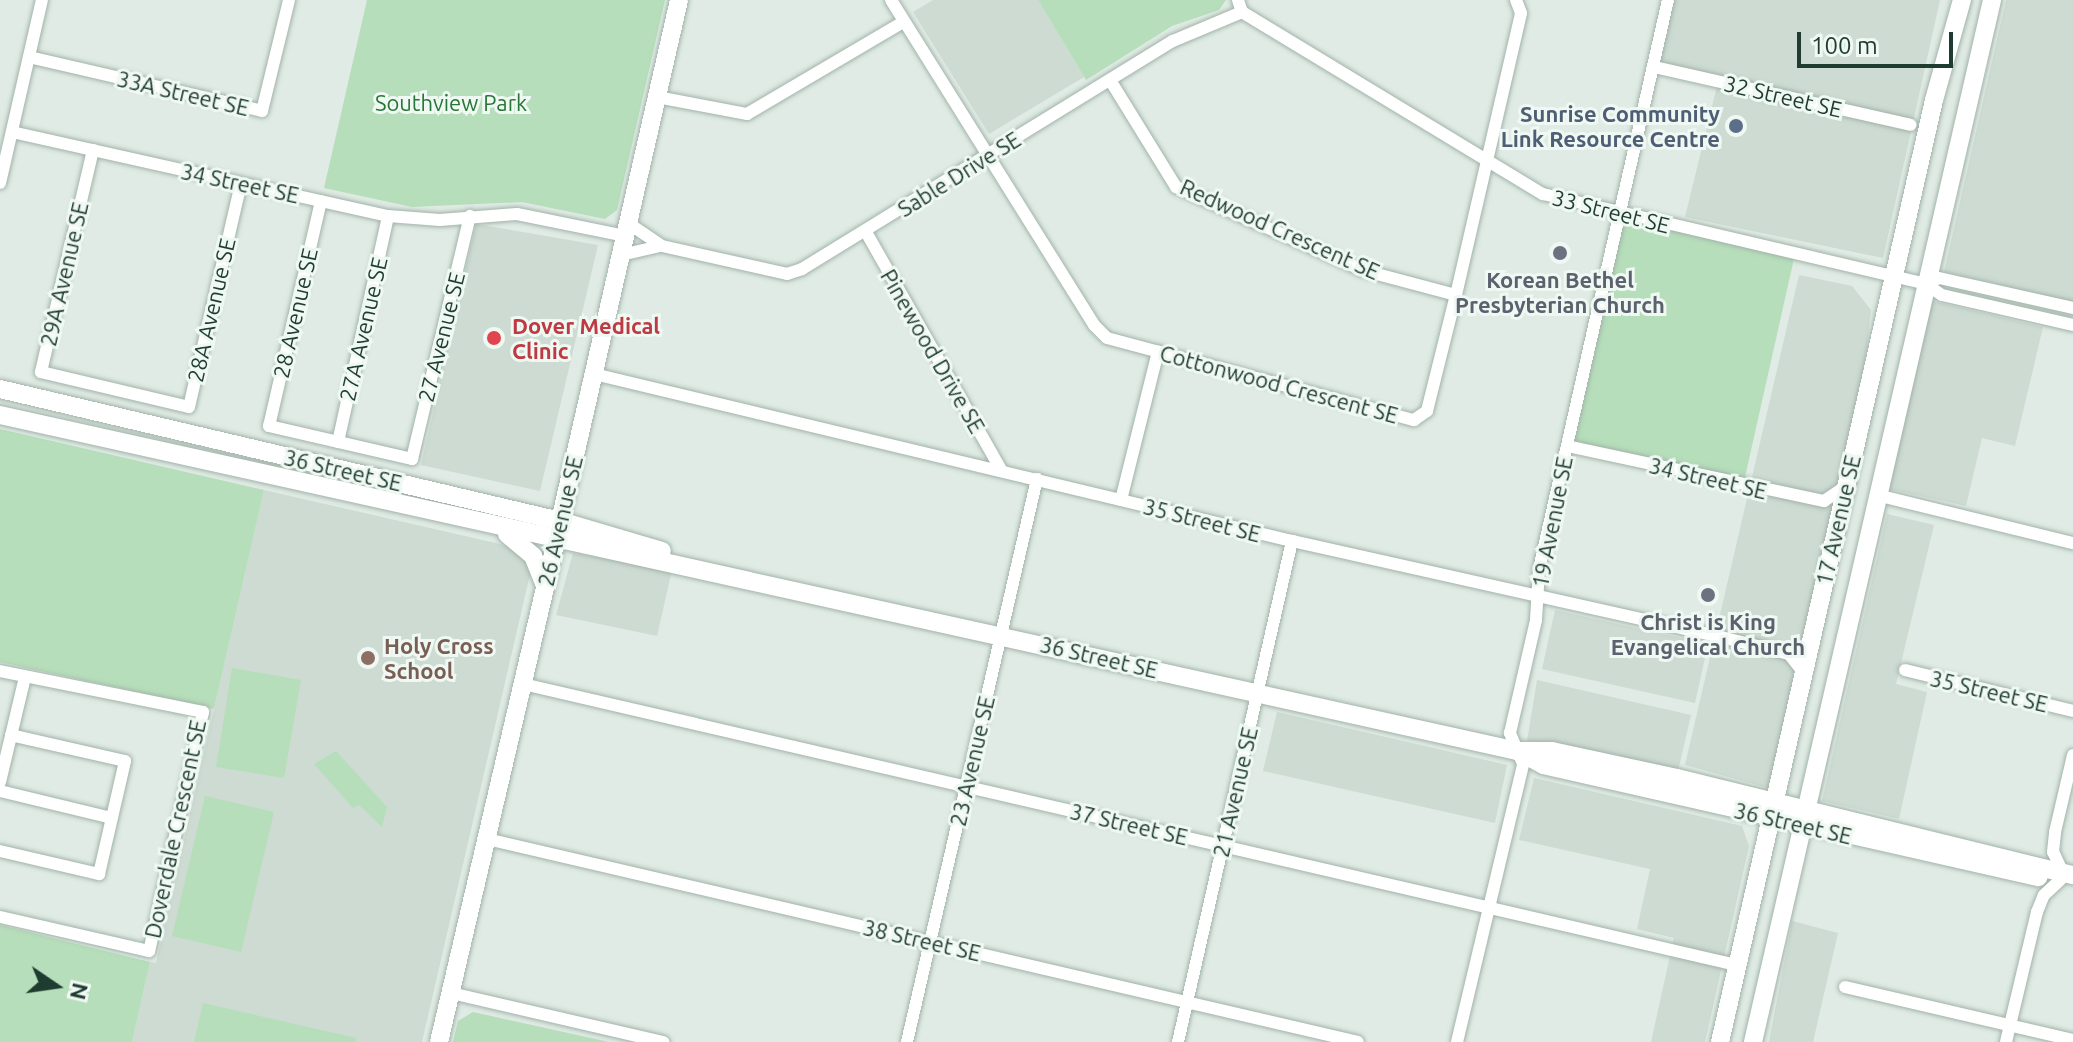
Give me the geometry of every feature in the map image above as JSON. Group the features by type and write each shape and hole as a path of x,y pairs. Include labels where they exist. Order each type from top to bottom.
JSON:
{"main road":[{"name":"26 Avenue SE","path":"560,521 679,0"},
{"name":"17 Avenue SE","path":"1720,1042 1894,276 1962,0"},
{"path":"1974,78 1970,60 1982,0"},
{"name":"17 Avenue SE","path":"1753,1042 1992,0"},
{"name":"36 Street SE","path":"3,388 560,521 682,562"},
{"name":"36 Street SE","path":"0,415 556,541 682,562 1517,751 1543,765 1772,809 2067,878"},
{"path":"498,528 533,556 546,587"},
{"name":"26 Avenue SE","path":"439,1042 556,541"}],"street":[{"path":"0,183 42,0"},
{"name":"33A Street SE","path":"29,57 262,111 289,0"},
{"name":"Cottonwood Crescent SE","path":"891,0 986,156 1094,325 1107,338 1414,420 1427,411 1456,295 1521,13 1516,0"},
{"name":"19 Avenue SE","path":"1457,1042 1523,764 1510,733 1567,446 1668,0"},
{"name":"33 Street SE","path":"1240,6 1543,194 1926,284"},
{"name":"Sable Drive SE","path":"470,216 517,214 627,230 662,246 787,274 866,232 1173,41 1240,6"},
{"path":"657,97 747,114 903,22"},
{"name":"32 Street SE","path":"1654,67 1911,125"},
{"name":"Redwood Crescent SE","path":"1110,80 1176,187 1362,270 1456,295"},
{"name":"34 Street SE","path":"12,132 388,216 440,220 470,216"},
{"name":"29A Avenue SE","path":"93,150 41,372 114,389"},
{"name":"28A Avenue SE","path":"114,389 189,407 241,184"},
{"name":"28 Avenue SE","path":"321,201 269,426 338,442"},
{"name":"27A Avenue SE","path":"338,442 388,216"},
{"name":"27 Avenue SE","path":"338,442 412,459 470,216"},
{"name":"Pinewood Drive SE","path":"866,232 1001,470"},
{"name":"Sable Drive SE","path":"621,255 662,246"},
{"path":"2073,308 1939,278 1926,284 1936,293 2073,325"},
{"path":"1121,500 1158,352"},
{"name":"35 Street SE","path":"594,374 1292,541 1789,654 1804,673"},
{"name":"34 Street SE","path":"1567,446 1824,501 1845,487"},
{"name":"23 Avenue SE","path":"907,1042 1037,479"},
{"path":"1877,495 2073,543"},
{"name":"26 Avenue SE","path":"556,541 560,521"},
{"name":"21 Avenue SE","path":"1178,1042 1292,541"},
{"name":"35 Street SE","path":"1905,670 2073,711"},
{"name":"Doverdale Crescent SE","path":"0,671 25,677 36,675 203,712 149,951 0,917"},
{"path":"0,782 25,677"},
{"name":"37 Street SE","path":"523,684 1736,965"},
{"path":"0,851 99,874 125,761 11,735"},
{"path":"2006,1042 2037,912 2044,895 2067,878 2053,852 2073,755"},
{"path":"0,791 112,818"},
{"path":"2037,912 2034,870 2055,832"},
{"name":"38 Street SE","path":"487,839 1358,1042"},
{"path":"1845,987 2073,1040"},
{"path":"451,993 663,1042"}],"shaded area":[{"path":"933,0 1038,0 1084,77 989,134 913,12"},
{"path":"1668,0 1940,0 1883,258 1685,217 1718,82 1654,67"},
{"path":"2006,0 2073,0 2073,302 1944,272"},
{"path":"476,224 598,245 540,491 421,465"},
{"path":"1799,275 1852,286 1871,310 1866,357 1772,789 1685,765"},
{"path":"1932,301 2043,327 2015,446 1982,438 1966,506 1889,489"},
{"path":"264,490 500,544 522,553 531,570 422,1042 132,1042 150,962 156,963"},
{"path":"1887,514 1934,525 1896,684 1927,692 1899,819 1822,801"},
{"path":"573,553 672,570 657,636 556,615"},
{"path":"1555,610 1708,644 1695,703 1542,669"},
{"path":"1537,680 1691,715 1678,771 1527,741"},
{"path":"1277,712 1507,765 1495,823 1263,771"},
{"path":"1534,778 1742,826 1749,846 1705,1042 1651,1042 1674,938 1637,929 1650,869 1519,840"},
{"path":"1792,921 1838,933 1813,1042 1769,1042"}],"green space":[{"name":"Southview Park","path":"367,0 665,0 617,210 605,219 522,202 412,207 324,188"},
{"path":"1038,0 1226,0 1219,10 1172,26 1086,80"},
{"path":"1618,214 1795,254 1743,486 1567,446"},
{"path":"0,429 264,490 214,709 0,662"},
{"path":"232,668 301,680 284,778 216,767"},
{"path":"336,751 387,807 382,827 359,805 353,808 314,764"},
{"path":"205,796 274,812 241,952 172,936"},
{"path":"0,925 150,962 132,1042 0,1042"},
{"path":"203,1003 356,1038 355,1042 194,1042"},
{"path":"473,1012 609,1042 453,1042 458,1021"}],"place":[{"name":"Sunrise Community Link Resource Centre","path":"1736,126"},
{"name":"Korean Bethel Presbyterian Church","path":"1560,253"},
{"name":"Dover Medical Clinic","path":"494,338"},
{"name":"Christ is King Evangelical Church","path":"1708,595"},
{"name":"Holy Cross School","path":"368,658"}]}
